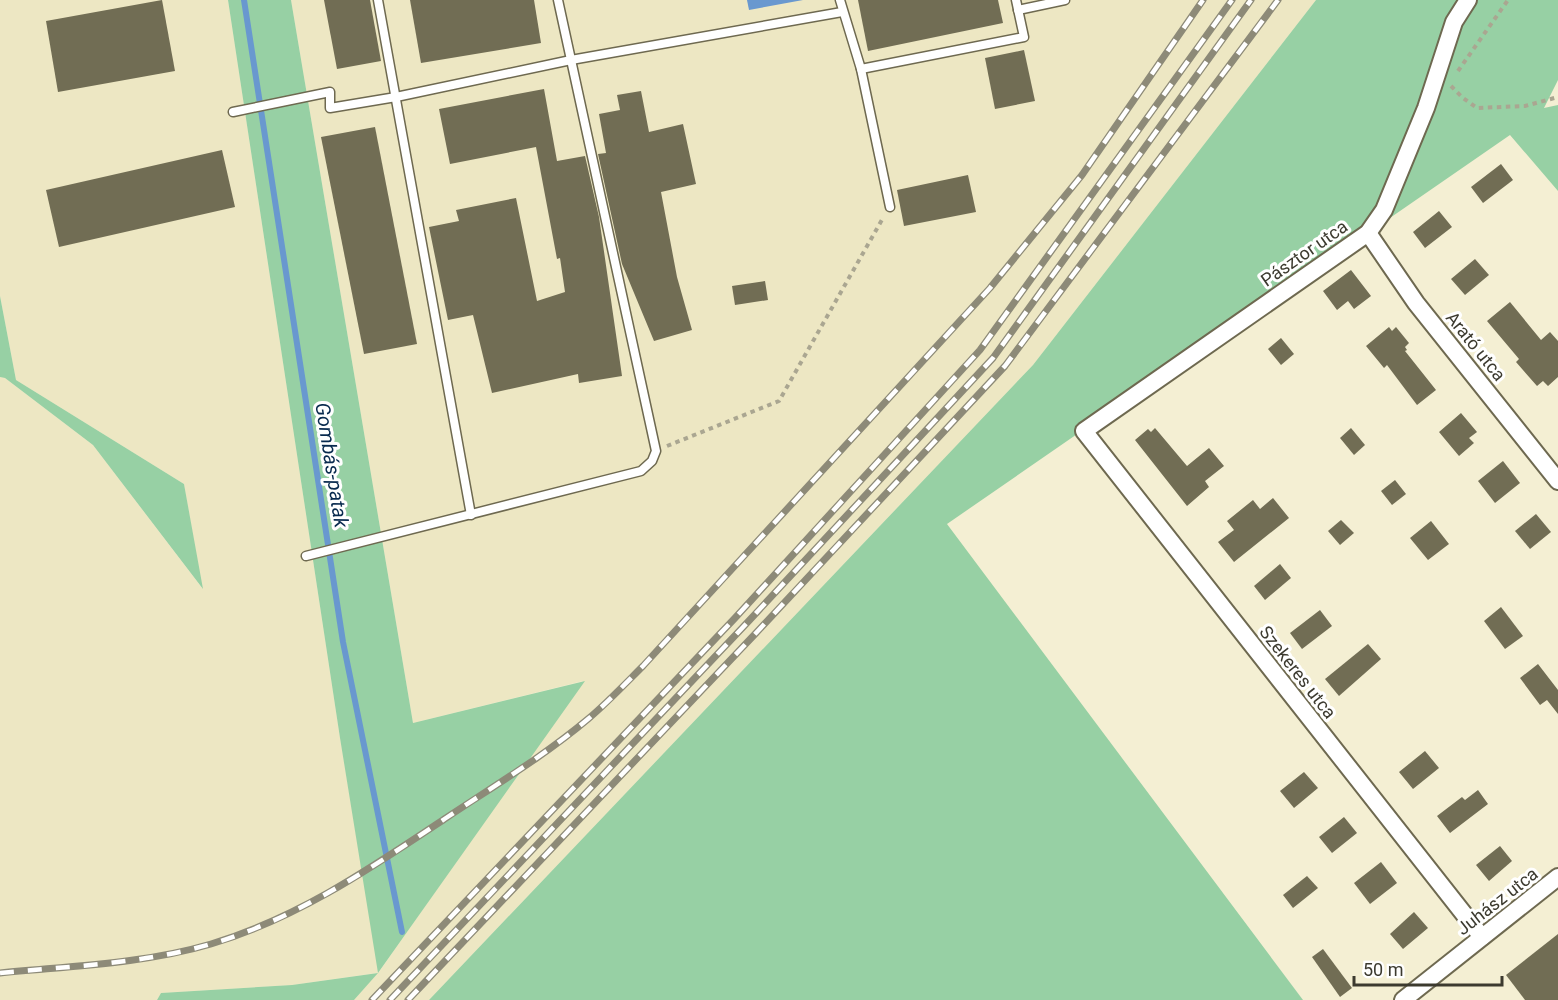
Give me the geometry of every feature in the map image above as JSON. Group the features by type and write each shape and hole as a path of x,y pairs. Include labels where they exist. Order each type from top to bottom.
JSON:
{"street":[{"name":"Pásztor utca","path":"1084,431 1368,233 1384,210 1426,108 1454,22 1468,0"},
{"name":"Arató utca","path":"1368,233 1416,303 1558,481"},
{"name":"Szekeres utca","path":"1084,431 1482,937"},
{"name":"Juhász utca","path":"1403,1000 1558,877"}],"lane":[{"path":"378,0 471,514"},
{"path":"306,556 641,471 652,461 656,451 558,0"},
{"path":"840,0 861,69 890,207"},
{"path":"861,69 1024,37 1016,0"},
{"path":"1018,10 1065,0"},
{"path":"233,112 330,92 330,108 396,97 571,60 842,12"}],"path":[{"path":"1455,74 1508,0"},
{"path":"1448,84 1477,108 1525,106 1558,97"},
{"path":"656,451 779,401 890,207"}],"shaded area":[{"path":"0,0 228,0 340,738 379,972 583,681 413,723 291,0 1316,0 1033,365 429,1000 354,1000 377,973 292,985 161,993 157,1000 0,1000 0,377 5,378 93,445 202,588 184,484 16,380 0,296"}],"green space":[{"path":"228,0 291,0 413,723 585,681 378,973 340,738"},
{"path":"1316,0 1558,0 1558,80 1544,108 1558,105 1558,191 1510,135 947,524 1303,1000 429,1000 1033,365"},
{"path":"0,296 16,380 184,484 203,589 93,445 5,378 0,377"},
{"path":"378,973 354,1000 157,1000 161,993 292,985"}],"water":[{"path":"747,0 803,0 749,10"}],"building":[{"path":"162,0 175,71 58,92 46,21"},
{"path":"324,0 370,0 381,61 337,69"},
{"path":"410,0 534,0 541,43 421,63"},
{"path":"858,0 998,0 1003,23 868,51"},
{"path":"1024,50 1035,101 995,109 985,58"},
{"path":"544,89 557,161 585,156 599,217 622,376 579,383 578,374 492,393 473,315 448,320 429,227 459,221 456,210 516,198 537,301 565,292 560,258 557,259 536,147 450,164 439,109"},
{"path":"641,91 649,132 683,124 696,184 661,192 677,277 692,330 654,341 622,264 598,154 606,153 599,114 620,110 617,95"},
{"path":"375,127 417,344 364,354 321,137"},
{"path":"222,150 235,207 59,247 46,190"},
{"path":"1501,164 1513,180 1483,203 1471,187"},
{"path":"968,175 976,212 904,226 897,190"},
{"path":"1439,211 1452,227 1425,248 1413,232"},
{"path":"1475,259 1489,275 1465,295 1451,279"},
{"path":"1351,270 1371,296 1354,309 1348,301 1337,310 1323,291"},
{"path":"765,281 768,300 735,305 732,286"},
{"path":"1510,302 1541,340 1550,332 1558,341 1558,377 1548,386 1543,381 1537,386 1516,362 1519,359 1487,321"},
{"path":"1389,327 1392,331 1396,327 1409,343 1405,351 1436,390 1417,405 1387,365 1384,368 1366,346"},
{"path":"1281,338 1294,354 1281,365 1268,349"},
{"path":"1461,413 1477,432 1469,438 1474,443 1459,456 1439,432"},
{"path":"1155,428 1187,466 1209,448 1224,466 1205,481 1209,487 1187,506 1135,440 1148,429 1151,432"},
{"path":"1351,428 1365,445 1354,455 1340,438"},
{"path":"1503,461 1520,483 1495,503 1478,481"},
{"path":"1395,480 1406,494 1392,505 1381,491"},
{"path":"1273,498 1289,518 1234,562 1218,542 1234,530 1227,521 1253,500 1260,509"},
{"path":"1536,514 1551,532 1530,549 1515,531"},
{"path":"1341,520 1354,533 1340,545 1328,531"},
{"path":"1431,521 1449,544 1428,560 1410,538"},
{"path":"1280,564 1291,578 1265,600 1254,586"},
{"path":"1501,607 1523,636 1505,649 1484,621"},
{"path":"1320,610 1332,626 1302,649 1290,633"},
{"path":"1368,644 1381,659 1339,696 1325,679"},
{"path":"1538,664 1558,690 1558,714 1547,700 1540,705 1520,678"},
{"path":"1425,751 1439,768 1413,789 1399,772"},
{"path":"1304,772 1318,788 1294,808 1280,791"},
{"path":"1478,790 1488,804 1450,833 1437,816 1462,797 1465,800"},
{"path":"1344,817 1357,833 1332,853 1319,837"},
{"path":"1500,846 1512,861 1489,881 1476,865"},
{"path":"1381,862 1397,883 1370,904 1354,883"},
{"path":"1307,876 1318,888 1293,908 1283,895"},
{"path":"1414,912 1428,928 1403,949 1390,934"},
{"path":"1558,934 1558,1000 1525,1000 1506,975"},
{"path":"1323,949 1352,988 1340,997 1312,957"}],"waterway":[{"name":"Gombás-patak","path":"244,0 343,642 402,932"}],"railway":[{"path":"0,973 106,963 185,951 243,933 274,920 362,873 571,733 643,666 990,288 1082,175 1203,0"},
{"path":"372,1000 735,618 980,350 1232,0"},
{"path":"390,1000 745,625 993,358 1251,0"},
{"path":"408,1000 1005,366 1278,0"}]}
